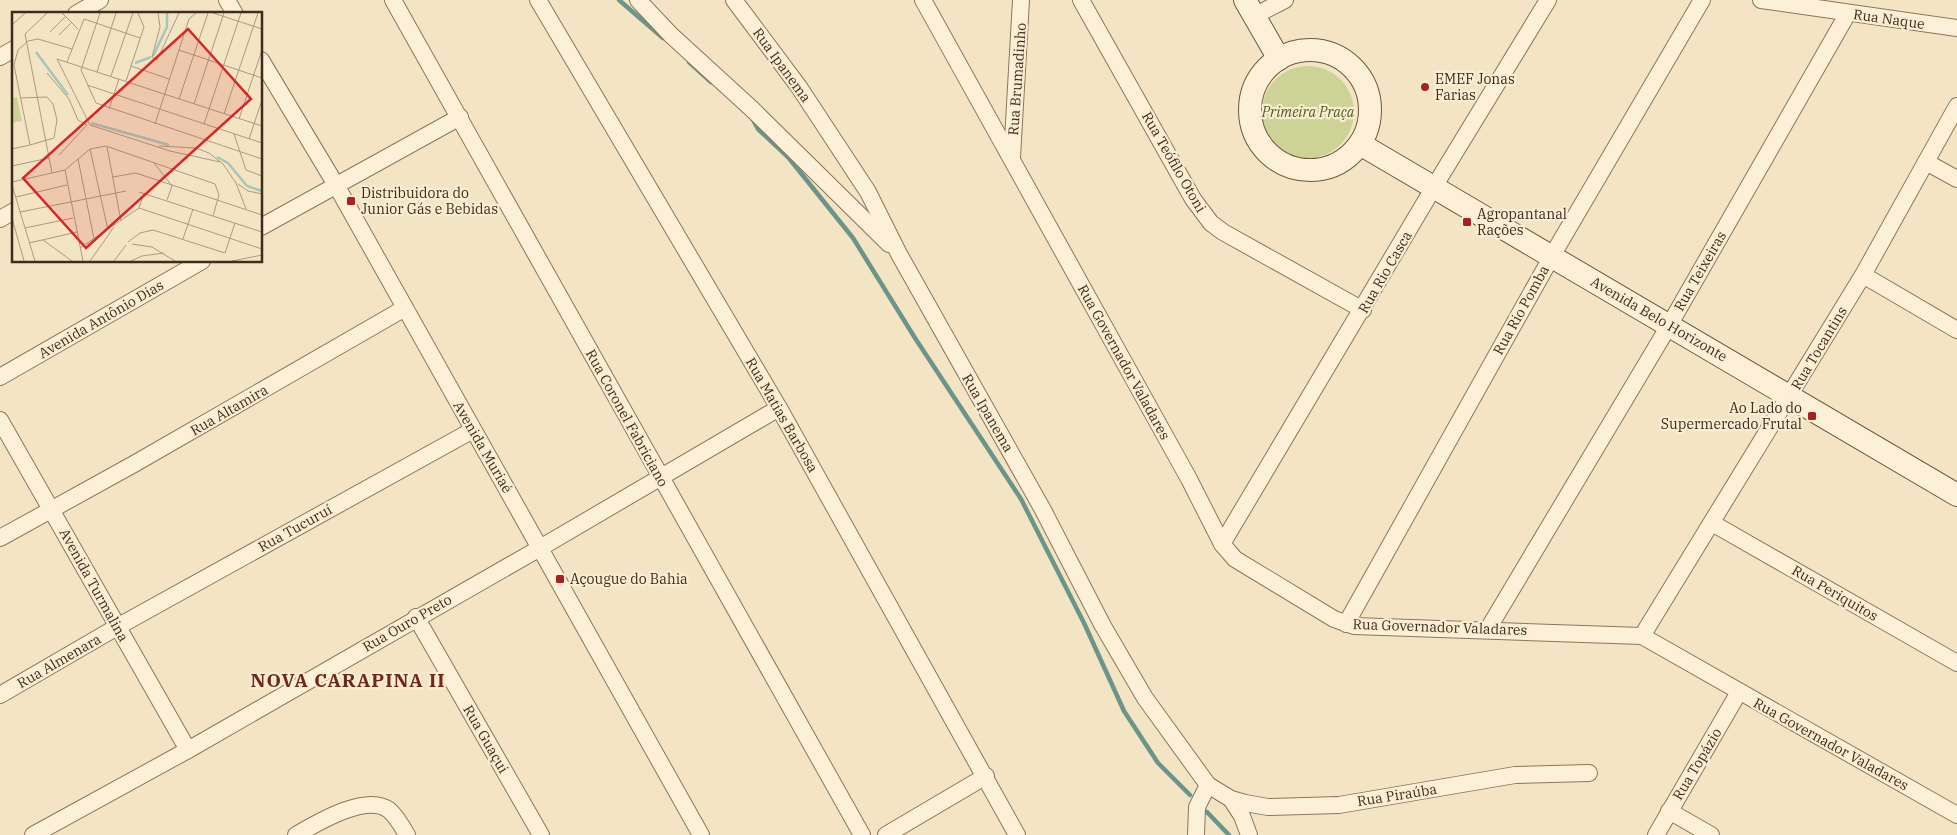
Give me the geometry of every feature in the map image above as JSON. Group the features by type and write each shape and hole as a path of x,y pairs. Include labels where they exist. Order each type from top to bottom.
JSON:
{"street":[{"path":"79,12 100,0"},
{"path":"227,0 234,12"},
{"name":"Rua Coronel Fabriciano","path":"393,0 862,835"},
{"name":"Rua Matias Barbosa","path":"538,0 779,408 1018,835"},
{"path":"638,0 671,35 753,110 899,254"},
{"name":"Rua Ipanema","path":"734,0 838,144 868,192 899,254 1043,510 1099,618 1145,698 1208,785"},
{"name":"Rua Governador Valadares","path":"923,0 1189,479 1222,544 1235,559 1334,619 1346,624 1642,636 1957,815"},
{"name":"Rua Brumadinho","path":"1012,158 1021,0"},
{"name":"Rua Teófilo Otoni","path":"1082,0 1193,199 1211,223 1223,232 1363,310"},
{"path":"1279,59 1250,8 1285,0"},
{"name":"Rua Rio Casca","path":"1222,544 1363,310 1434,187 1548,0"},
{"name":"Rua Rio Pomba","path":"1346,624 1552,256 1702,0"},
{"name":"Rua Naque","path":"1761,0 1957,28"},
{"name":"Rua Teixeiras","path":"1488,629 1670,324 1848,13"},
{"path":"0,57 12,50"},
{"path":"1314,51 1331,54 1347,63 1359,76 1367,92 1370,110 1368,128 1360,144 1343,160 1323,169 1292,168 1267,152 1258,139 1252,125 1250,110 1252,95 1258,81 1267,68 1279,59 1296,52 1314,51"},
{"name":"Avenida Muriaé","path":"263,66 336,184 701,835"},
{"name":"Rua Tocantins","path":"1642,636 1863,275 1957,106"},
{"path":"262,226 460,117"},
{"name":"Avenida Belo Horizonte","path":"1360,144 1670,324 1957,495"},
{"path":"1926,162 1957,179"},
{"path":"0,219 12,212"},
{"name":"Avenida Antônio Dias","path":"0,377 200,262"},
{"path":"1863,275 1957,330"},
{"name":"Rua Altamira","path":"0,538 405,308"},
{"name":"Rua Ouro Preto","path":"33,835 188,750 779,408"},
{"name":"Avenida Turmalina","path":"0,420 188,750"},
{"name":"Rua Tucuruí","path":"117,627 473,430"},
{"name":"Rua Periquitos","path":"1712,523 1957,663"},
{"name":"Rua Guaçui","path":"416,617 541,835"},
{"name":"Rua Almenara","path":"0,696 117,627"},
{"name":"Rua Topázio","path":"1656,835 1740,692"},
{"name":"Rua Piraúba","path":"1208,785 1231,799 1268,806 1340,805 1515,775 1589,773"},
{"path":"886,835 986,776"},
{"path":"1196,835 1197,807 1208,785"},
{"path":"1231,799 1242,816 1248,835"},
{"path":"296,835 321,820 355,807 372,804 388,809 399,820 407,835"},
{"path":"1669,811 1711,835"}],"green space":[{"name":"Primeira Praça","path":"1308,66 1326,70 1340,80 1350,94 1354,112 1350,130 1340,144 1326,154 1308,158 1290,154 1276,144 1266,130 1262,112 1266,94 1276,80 1290,70"}],"waterway":[{"path":"619,0 663,38"},
{"path":"689,62 711,82"},
{"path":"752,118 758,129 788,157 853,238 915,338 1021,499 1084,623 1124,711 1158,763 1190,795"},
{"path":"1207,812 1229,835"}],"place":[{"name":"EMEF Jonas Farias","path":"1425,87"},
{"name":"Distribuidora do Junior Gás e Bebidas","path":"351,201"},
{"name":"Agropantanal Rações","path":"1467,222"},
{"name":"Ao Lado do Supermercado Frutal","path":"1812,416"},
{"name":"Açougue do Bahia","path":"560,579"}],"district":[{"name":"NOVA CARAPINA II","path":"348,680"}]}
